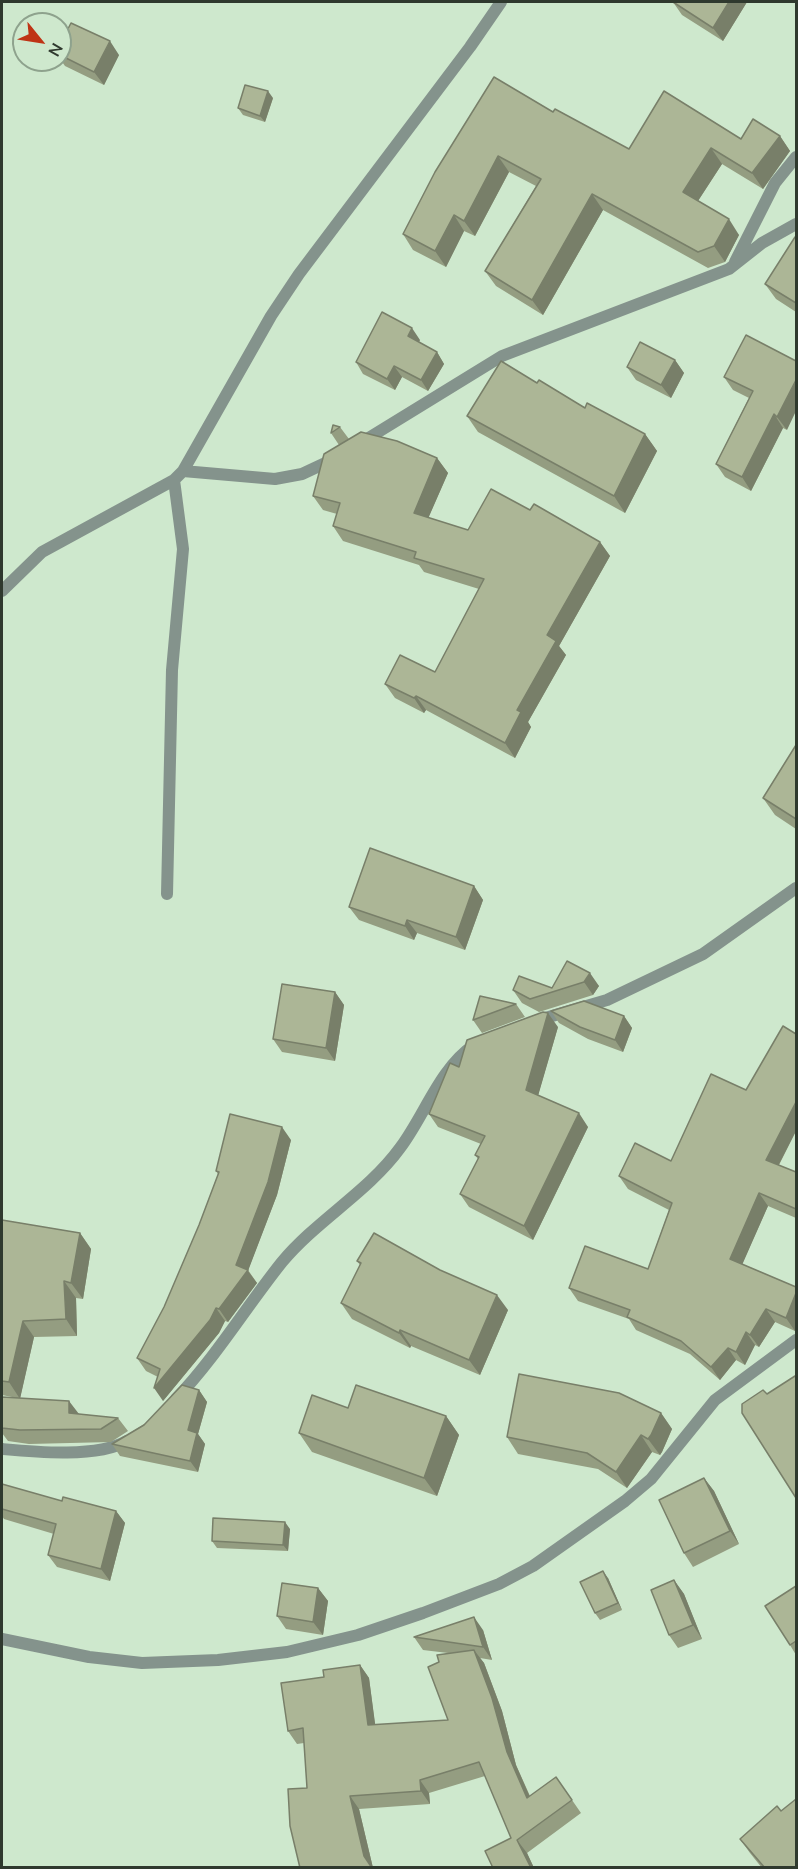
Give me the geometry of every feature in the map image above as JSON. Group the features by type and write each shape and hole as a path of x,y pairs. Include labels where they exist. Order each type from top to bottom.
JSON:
{"street":[{"path":"2,591 42,552 174,480 183,471 271,316 299,274 458,64 501,2"},
{"path":"734,265 775,183 796,157"},
{"path":"183,471 275,479 302,474 351,449 502,356 703,280 734,265 762,243 796,224"},
{"path":"167,894 172,670 183,549 174,480"},
{"path":"522,1026 608,1000 703,954 796,888"},
{"path":"165,1411 251,1306 283,1261 381,1169 400,1148 449,1070 472,1046 489,1037"},
{"path":"2,1639 89,1657 142,1663 218,1660 287,1652 358,1635 423,1613 500,1584 533,1566 625,1501 651,1479 715,1400 796,1340"},
{"path":"2,1449 29,1452 113,1450 138,1435"}],"building":[{"path":"673,2 729,2 713,28"},
{"path":"72,23 110,41 94,72 72,61"},
{"path":"494,77 553,112 555,109 629,149 664,91 741,139 753,119 780,136 752,173 711,148 683,192 729,219 714,246 698,252 592,194 532,300 485,271 541,179 498,156 464,221 454,215 435,251 403,234 435,172"},
{"path":"245,85 268,91 260,116 238,108"},
{"path":"795,237 796,239 796,303 765,284"},
{"path":"382,312 412,328 408,336 437,352 421,380 394,366 387,379 356,362"},
{"path":"746,335 796,361 796,380 777,417 774,414 742,477 716,464 753,391 724,377"},
{"path":"640,342 675,360 661,385 627,367"},
{"path":"501,361 537,383 539,380 585,408 587,403 645,434 614,496 467,416"},
{"path":"333,425 340,427 331,433"},
{"path":"361,432 397,441 437,458 414,513 468,530 491,489 530,510 534,504 600,542 547,635 556,641 517,710 521,712 505,743 416,696 414,698 385,684 400,655 435,672 484,579 414,558 416,552 333,526 340,503 313,496 324,454"},
{"path":"796,745 796,819 763,798"},
{"path":"370,848 474,886 456,937 407,920 405,926 349,907"},
{"path":"567,961 590,973 584,982 530,999 513,990 519,976 552,988"},
{"path":"282,984 335,992 326,1048 273,1039"},
{"path":"480,996 516,1004 473,1020"},
{"path":"584,1001 624,1016 615,1040 580,1027 551,1011"},
{"path":"543,1012 548,1013 526,1090 579,1113 524,1226 460,1194 479,1157 475,1155 485,1136 429,1114 450,1063 459,1067 467,1040"},
{"path":"783,1026 796,1034 796,1102 766,1160 796,1172 796,1209 759,1193 730,1259 796,1287 796,1293 786,1318 766,1309 750,1335 746,1332 736,1352 728,1348 711,1367 681,1341 627,1317 630,1310 569,1288 585,1246 648,1269 672,1203 619,1176 635,1143 671,1161 711,1074 746,1090"},
{"path":"230,1114 282,1127 268,1182 236,1265 248,1270 154,1388 160,1369 137,1358 164,1307 199,1225 219,1172 216,1171"},
{"path":"2,1220 80,1233 71,1283 64,1281 66,1319 23,1321 9,1382 2,1381"},
{"path":"374,1233 440,1270 497,1295 469,1360 400,1330 399,1333 341,1303 361,1263 357,1261"},
{"path":"519,1374 619,1393 661,1413 648,1439 641,1435 616,1472 587,1453 507,1437"},
{"path":"795,1376 796,1498 742,1413 742,1404 763,1390 767,1394"},
{"path":"182,1385 199,1390 188,1430 197,1433 190,1461 112,1444 144,1425"},
{"path":"356,1385 446,1416 424,1478 299,1433 312,1395 348,1408"},
{"path":"2,1397 69,1401 69,1413 118,1418 101,1429 20,1430 2,1428"},
{"path":"704,1478 730,1531 684,1553 659,1500"},
{"path":"2,1484 62,1501 63,1497 116,1511 101,1569 48,1555 56,1524 2,1509"},
{"path":"213,1518 285,1522 283,1545 212,1541"},
{"path":"603,1571 618,1603 595,1613 580,1582"},
{"path":"674,1580 693,1625 669,1635 651,1590"},
{"path":"282,1583 318,1588 313,1622 277,1616"},
{"path":"796,1586 796,1641 790,1645 765,1606"},
{"path":"474,1617 483,1647 414,1637"},
{"path":"474,1650 492,1698 507,1752 527,1798 556,1777 572,1800 517,1840 531,1868 493,1868 485,1851 511,1838 479,1762 420,1780 421,1791 350,1796 364,1856 372,1868 300,1868 290,1826 288,1789 307,1788 303,1728 288,1731 281,1683 324,1677 323,1670 360,1665 368,1725 448,1720 428,1667 439,1662 437,1655"},
{"path":"796,1799 796,1868 765,1868 740,1839 777,1806 781,1811"}]}
